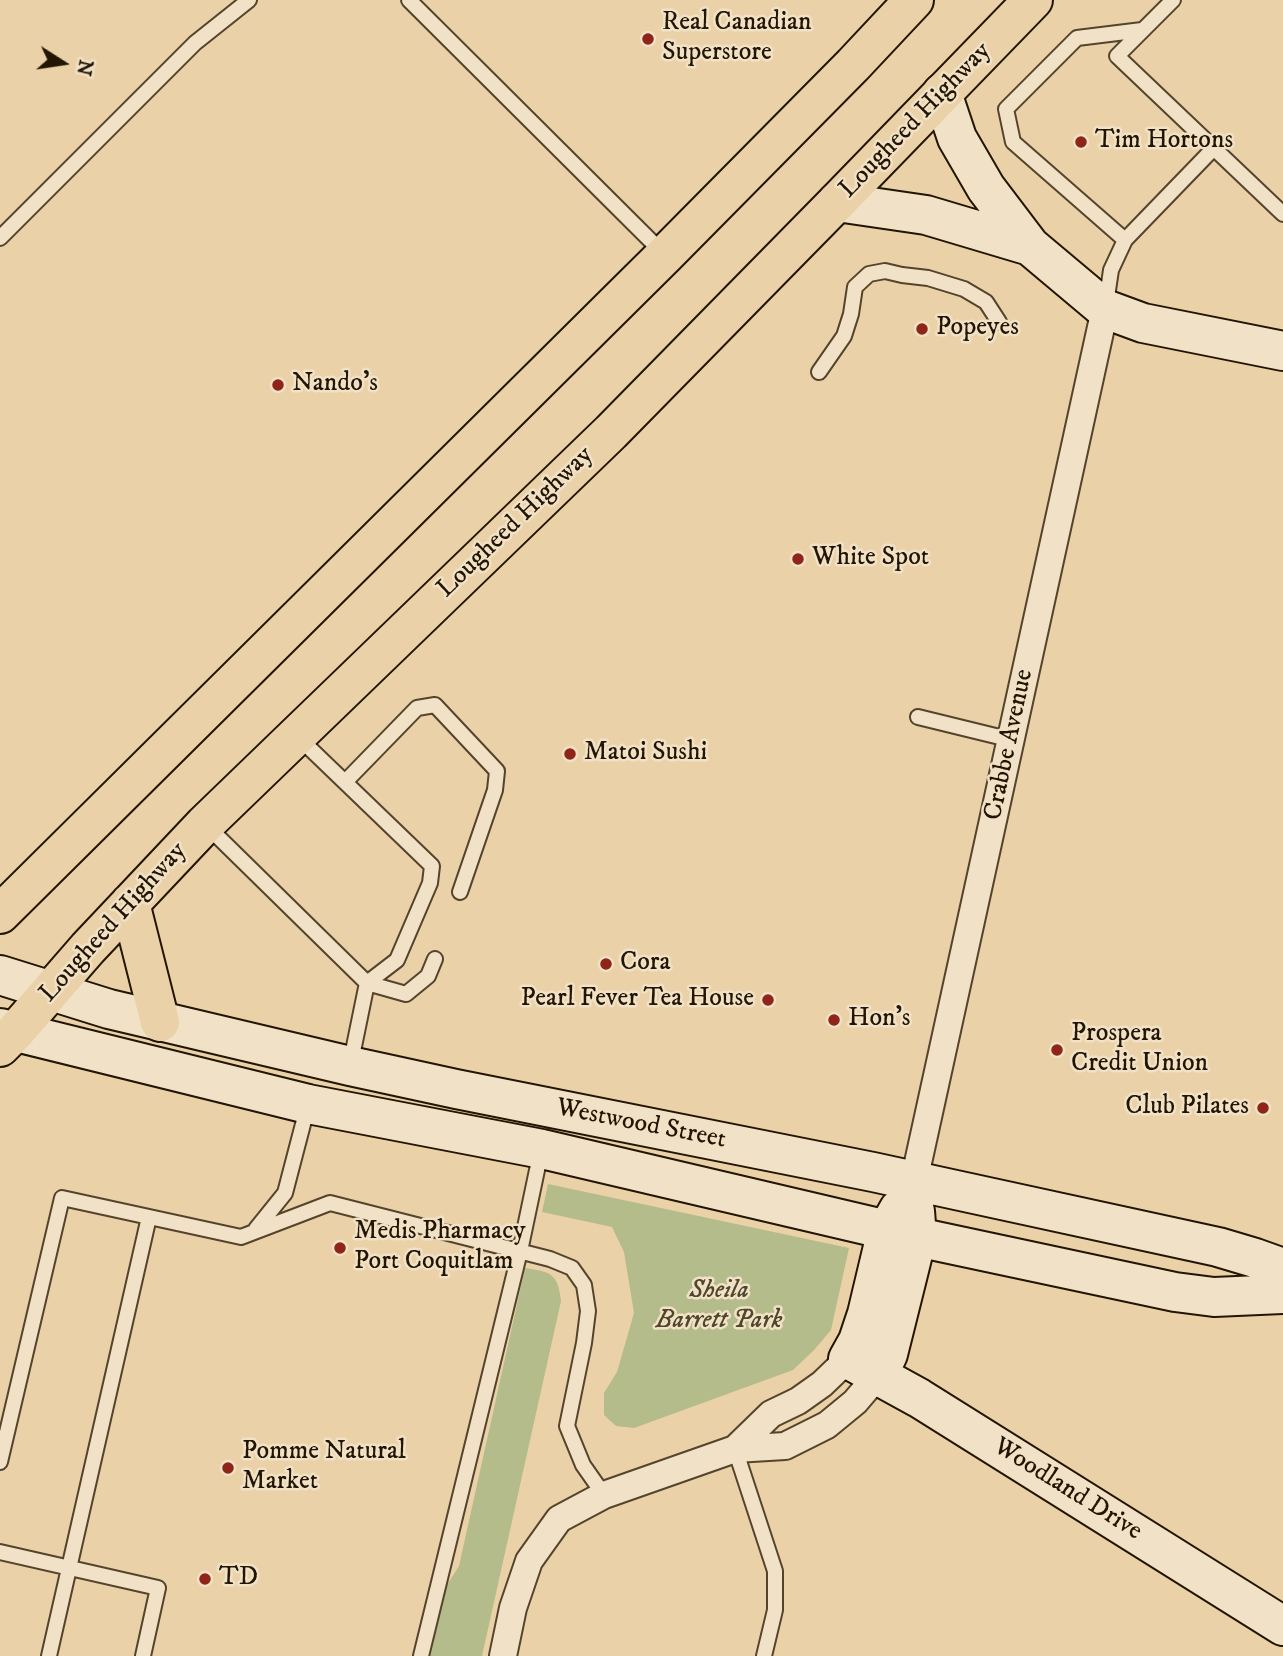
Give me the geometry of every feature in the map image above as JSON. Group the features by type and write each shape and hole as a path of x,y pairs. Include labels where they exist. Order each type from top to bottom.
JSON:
{"main road":[{"path":"0,914 665,255 914,0"},
{"name":"Lougheed Highway","path":"5,1036 51,992 88,948 205,824 611,432 1033,0"},
{"path":"942,93 957,138 986,188 1030,246 1105,309 1143,323 1283,351"},
{"path":"837,202 926,215 1030,246"},
{"path":"130,903 160,1022"},
{"name":"Westwood Street","path":"0,975 90,1004 350,1066 914,1181 1218,1247 1283,1268"},
{"name":"Westwood Street","path":"5,1036 309,1104 542,1149 902,1233 1175,1292 1214,1297 1283,1294"},
{"path":"863,1367 888,1354 895,1329 902,1233 914,1181"},
{"name":"Woodland Drive","path":"863,1367 919,1398 1283,1626"}],"street":[{"name":"Crabbe Avenue","path":"914,1181 1105,309"},
{"path":"735,1449 771,1413 822,1384 863,1367"},
{"path":"503,1656 513,1608 529,1561 559,1518 604,1495 735,1449 785,1446 827,1425 855,1402 863,1367"}],"lane":[{"path":"0,238 195,43 249,0"},
{"path":"409,0 665,255"},
{"path":"1173,0 1117,56 1283,214"},
{"path":"1125,240 1013,142 1006,109 1077,38 1142,30"},
{"path":"1105,309 1111,270 1125,240 1213,149"},
{"path":"819,372 844,337 855,287 869,274 885,271 928,278 964,289 986,302 999,322"},
{"path":"345,782 417,708 435,705 498,771 495,790 460,892"},
{"path":"918,717 1012,740"},
{"path":"296,735 432,866 430,883 397,960 367,983 350,1066"},
{"path":"205,824 367,983 406,994 428,976 435,959"},
{"path":"248,1234 285,1193 309,1104"},
{"path":"421,1656 520,1251 542,1149"},
{"path":"0,1462 62,1198 149,1217 248,1234 330,1203 550,1259 572,1268 584,1284 588,1311 567,1426 583,1465 604,1495"},
{"path":"49,1656 149,1217"},
{"path":"735,1449 775,1571 775,1610 764,1656"},
{"path":"0,1552 158,1588 143,1656"}],"green space":[{"name":"Sheila Barrett Park","path":"548,1184 849,1248 831,1330 793,1370 634,1428 616,1426 604,1415 604,1393 617,1372 634,1313 624,1252 612,1227 542,1212"},
{"path":"525,1268 552,1276 558,1285 561,1301 482,1656 426,1656 442,1593 459,1566"}],"place":[{"name":"Real Canadian Superstore","path":"648,39"},
{"name":"Tim Hortons","path":"1081,142"},
{"name":"Popeyes","path":"922,329"},
{"name":"Nando's","path":"278,385"},
{"name":"White Spot","path":"798,559"},
{"name":"Matoi Sushi","path":"570,754"},
{"name":"Cora","path":"606,964"},
{"name":"Pearl Fever Tea House","path":"768,1000"},
{"name":"Hon's","path":"834,1020"},
{"name":"Prospera Credit Union","path":"1057,1050"},
{"name":"Club Pilates","path":"1263,1108"},
{"name":"Medis Pharmacy Port Coquitlam","path":"340,1248"},
{"name":"Pomme Natural Market","path":"228,1468"},
{"name":"TD","path":"205,1579"}]}
